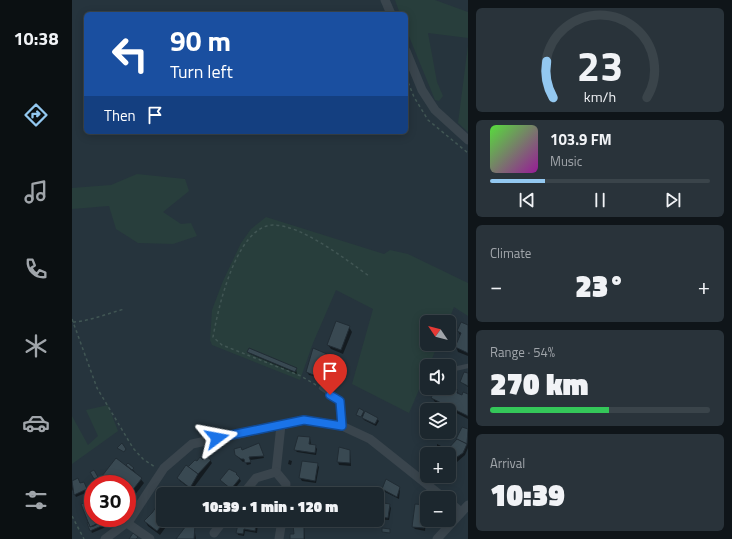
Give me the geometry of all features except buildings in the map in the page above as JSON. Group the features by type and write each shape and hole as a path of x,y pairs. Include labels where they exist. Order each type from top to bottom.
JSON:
{"street":[{"path":"385,0 390,12"},
{"path":"408,55 422,90 435,110 468,140"},
{"path":"136,510 162,472 179,454 192,444 304,420 342,426 370,439 435,491"},
{"path":"281,425 276,472 286,484 286,487"},
{"path":"249,487 256,478 276,472"},
{"path":"436,539 468,505"},
{"path":"456,508 461,512"},
{"path":"105,539 122,527"},
{"path":"133,527 150,539"},
{"path":"214,533 219,527"},
{"path":"280,539 281,527"}],"lane":[{"path":"456,369 468,366"},
{"path":"321,388 340,401 342,426"}],"path":[{"path":"321,388 301,376 222,345 213,337 219,307 230,270 245,244 259,229 272,225 284,227 322,244 369,276"},
{"path":"73,322 87,321 102,314 125,309"},
{"path":"72,319 97,388 133,448 143,459 162,472"},
{"path":"72,516 84,539"}],"green space":[{"path":"395,0 435,0 468,12 468,38 428,33 437,82 443,96 439,101 435,100 408,34 408,12 399,12"},
{"path":"468,45 468,132 458,123"},
{"path":"137,174 185,179 189,191 163,212 181,224 191,223 197,236 173,244 138,243 116,229 109,206 72,209 72,188 111,185"},
{"path":"266,217 384,254 390,250 408,254 468,283 468,316 454,307 451,315 420,315 420,351 435,351 432,359 420,359 420,387 409,413 352,384 373,309 336,290 313,343 300,380 212,345 210,340 212,310 223,281 241,243 251,229"},
{"path":"108,405 118,431 72,464 72,416 88,445 98,436 86,410"}],"route":[{"path":"217,438 304,420 342,426 340,401 330,395"}]}
